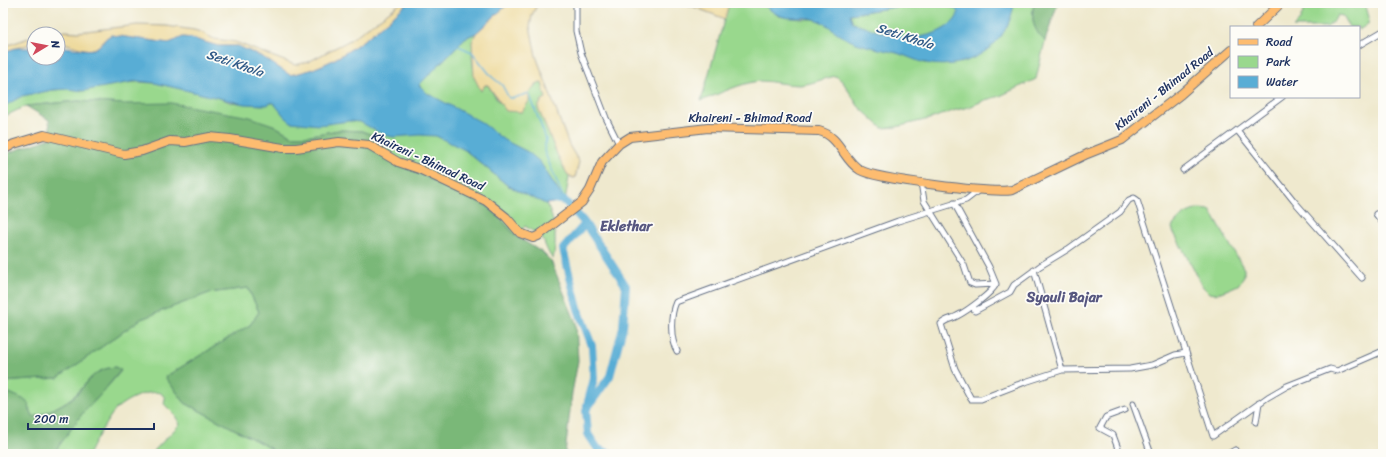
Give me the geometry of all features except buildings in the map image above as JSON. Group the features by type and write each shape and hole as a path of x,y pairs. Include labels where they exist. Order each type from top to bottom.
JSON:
{"main road":[{"path":"1257,26 1281,3"},
{"name":"Khaireni - Bhimad Road","path":"3,150 14,144 44,135 124,154 142,151 170,141 190,141 210,137 283,148 296,148 339,142 364,144 374,147 398,162 419,169 486,201 506,217 524,236 530,238 538,236 588,196 602,162 626,138 689,129 820,130 833,138 846,158 864,172 899,180 979,190 998,192 1012,190 1087,154 1117,143 1181,94 1230,51"}],"street":[{"path":"576,3 576,31 580,53 606,118 619,144"},
{"path":"1360,44 1383,31"},
{"path":"1183,170 1281,98"},
{"path":"1237,130 1294,201 1362,278"},
{"path":"921,182 924,201 964,265 970,283 974,285 996,284"},
{"path":"677,351 673,344 672,337 674,308 676,302 929,211 966,200 979,190"},
{"path":"973,306 975,311 1010,292 1014,285 1120,212 1129,200 1134,198 1137,200 1213,436 1259,403 1287,386 1330,369 1337,371 1383,351"},
{"path":"954,203 989,267 996,284"},
{"path":"1376,214 1383,223"},
{"path":"1034,270 1062,370"},
{"path":"996,284 973,306 962,314 944,321 941,324 955,369 971,399 981,399 1062,370 1130,369 1152,366 1175,355 1186,353"},
{"path":"1256,422 1259,403"},
{"path":"1133,404 1151,454"},
{"path":"1120,454 1113,435 1100,428 1106,417 1125,410"},
{"path":"1228,454 1235,450"}],"green space":[{"path":"729,3 761,3 779,16 815,19 831,26 844,37 925,63 1014,5 1014,3 1034,3 1033,19 1035,28 1045,41 1036,79 1000,96 985,100 969,107 896,127 882,128 858,106 843,82 836,76 800,85 765,81 752,82 737,86 701,101"},
{"path":"921,3 999,3 959,45 887,35 853,23 850,14"},
{"path":"1034,3 1058,3 1045,41 1035,28 1033,19"},
{"path":"1307,3 1365,3 1369,17 1368,24 1360,29 1360,26 1348,26 1343,16 1337,15 1334,21 1328,26 1294,26 1299,22"},
{"path":"476,33 472,62 475,76 481,90 485,85 488,85 496,99 503,106 507,109 517,110 531,90 542,82 546,98 542,100 538,108 560,161 569,177 565,201 410,90 419,85 465,38"},
{"path":"136,82 155,83 221,98 229,102 262,105 280,99 401,96 450,141 465,150 507,185 546,204 552,217 555,231 553,259 538,232 534,232 525,226 516,236 499,217 481,203 407,168 362,131 339,130 306,136 292,136 273,125 124,104 78,101 26,106 3,117 3,99 53,90"},
{"path":"78,101 124,104 171,103 250,117 273,125 292,136 306,136 339,130 362,131 378,137 389,153 407,168 489,207 516,236 543,253 551,261 576,323 578,361 572,393 565,454 267,454 272,449 185,403 165,377 250,325 259,312 248,288 209,293 141,319 58,378 3,382 3,151 5,154 51,138 49,120 26,106"},
{"path":"1199,209 1210,210 1244,269 1244,277 1238,285 1215,294 1209,293 1203,287 1172,227 1184,215"},
{"path":"248,288 259,312 250,325 165,377 185,403 272,449 267,454 151,454 180,424 174,414 164,404 165,398 161,393 155,392 137,396 116,409 101,431 89,454 53,454 82,414 121,371 115,367 100,371 70,399 43,414 34,417 30,411 29,404 5,391 3,392 3,382 58,378 141,319 209,293"},
{"path":"115,367 121,370 82,414 53,454 3,454 3,392 5,391 23,399 29,404 30,411 34,417 43,414 71,399 94,375 100,371"}],"sand":[{"path":"401,3 408,3 353,48 323,65 289,75 264,58 238,46 218,46 183,37 169,43 111,35 97,47 90,50 66,44 66,31 78,32 137,25 167,26 194,30 214,39 235,42 295,65 308,62 350,40"},
{"path":"509,3 538,3 532,15 530,26 536,56 569,145 579,162 575,178 569,177 560,161 538,108 542,100 546,98 542,83 536,84 529,93 529,101 522,112 506,111 488,85 485,85 481,91 474,77 472,42 476,33"},
{"path":"684,3 729,3 725,19"},
{"path":"26,39 26,45 3,52 3,47"}],"water":[{"name":"Seti Khola","path":"408,3 509,3 476,33 465,38 419,85 427,93 481,122 504,140 528,152 540,162 565,201 546,204 524,194 507,185 465,150 436,136 420,135 393,137 384,135 360,122 349,121 319,125 291,122 273,102 267,105 244,104 155,83 137,81 83,91 68,89 53,90 22,96 3,107 3,52 16,48 26,48 26,66 66,66 66,47 94,49 111,35 169,43 183,37 218,46 238,46 264,58 290,75 324,65 339,57 354,48"},
{"path":"761,3 921,3 850,14 853,23 887,34 911,37 934,33 950,25 954,21 958,12 954,8 940,3 1014,3 1004,32 995,43 984,52 971,59 941,65 922,62 897,53 857,43 845,38 817,20 808,18 783,17 776,14"}],"waterway":[{"path":"456,45 472,52 492,77 502,85 509,98 514,98 529,93 546,139 544,151 565,201"},
{"path":"555,199 565,201 584,222 626,286 623,327 610,376 586,410 588,434 598,449 612,454"},
{"path":"585,224 563,249 578,309 592,346 594,379 587,405"},
{"path":"596,454 598,449"}],"district":[{"name":"Eklethar","path":"626,226"},
{"name":"Syauli Bajar","path":"1064,297"}]}
